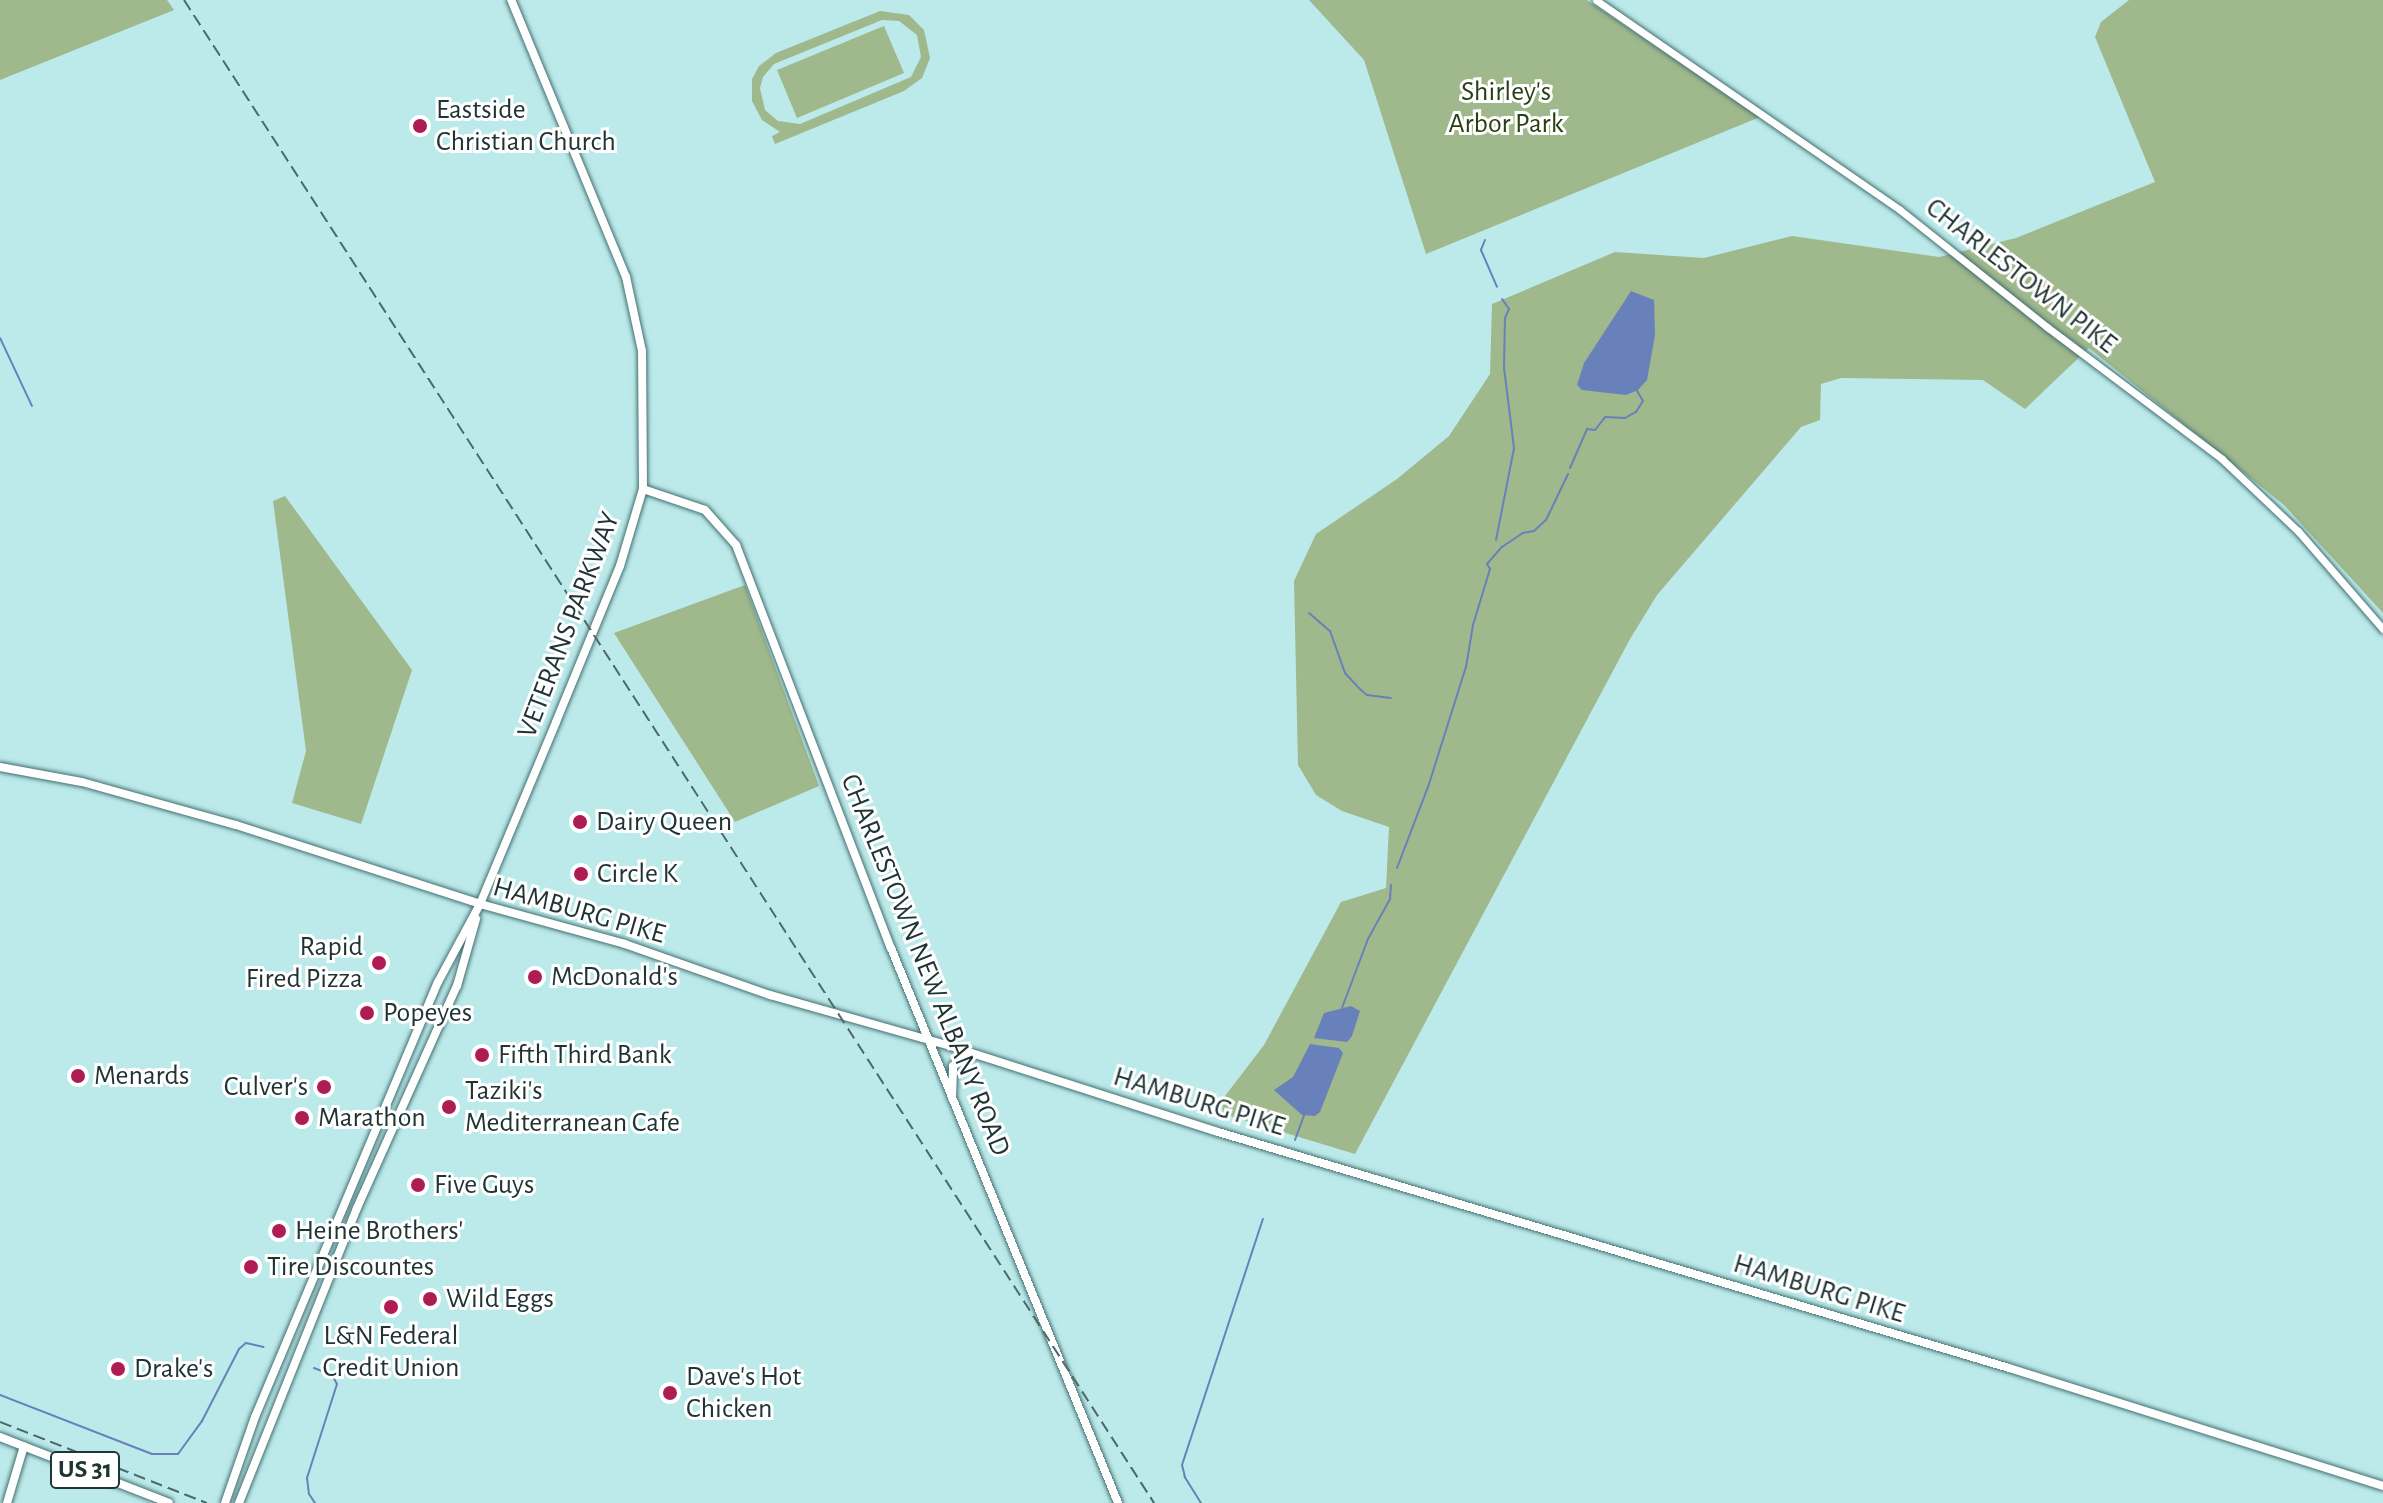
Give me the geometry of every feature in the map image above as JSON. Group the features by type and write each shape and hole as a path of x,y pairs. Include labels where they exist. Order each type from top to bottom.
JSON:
{"main road":[{"name":"VETERANS PARKWAY","path":"225,1503 438,982 480,904 620,566 643,489 642,351 626,277 511,0"},
{"name":"CHARLESTOWN NEW ALBANY ROAD","path":"643,489 705,510 736,545 929,1041 1118,1503"},
{"name":"HAMBURG PIKE","path":"0,767 82,782 236,825 480,904 625,944 770,995 974,1053 1218,1132 2009,1368 2383,1486"},
{"name":"VETERANS PARKWAY","path":"239,1503 357,1208 457,986 480,904"},
{"path":"952,1098 953,1066 974,1053"},
{"name":"US 31","path":"0,1437 169,1503"},
{"path":"7,1503 24,1446"}],"street":[{"name":"CHARLESTOWN PIKE","path":"1596,0 1900,210 2047,327 2212,451 2298,531 2383,629"}],"green space":[{"path":"0,0 167,0 174,10 0,80"},
{"name":"Shirley's Arbor Park","path":"1309,0 1587,0 1760,117 1426,254 1364,60"},
{"path":"2129,0 2383,0 2383,613 2284,505 2089,348 2025,409 1983,380 1841,378 1821,384 1820,420 1801,427 1657,595 1630,639 1355,1154 1223,1114 1222,1100 1264,1045 1341,902 1386,888 1389,827 1342,811 1316,795 1298,765 1294,581 1316,534 1397,479 1449,436 1490,374 1492,304 1615,252 1704,258 1792,236 1939,257 2016,238 2155,182 2095,37 2101,22"},
{"path":"880,11 909,15 924,30 930,58 922,78 904,91 775,144 772,136 780,132 762,120 752,101 752,79 759,66 776,53","holes":["882,20 899,21 917,35 921,57 911,77 800,124 778,121 765,110 760,88 763,77 774,64"]},
{"path":"884,26 904,73 797,118 777,70"},
{"path":"285,496 412,670 361,824 292,803 306,751 273,501"},
{"path":"745,585 819,786 735,822 614,633"}],"water":[{"path":"1631,291 1654,300 1655,335 1647,380 1638,390 1626,395 1582,390 1577,385 1584,363"},
{"path":"1351,1006 1360,1011 1347,1042 1314,1038 1324,1013"},
{"path":"1310,1044 1339,1048 1343,1053 1320,1112 1315,1116 1302,1115 1274,1090 1293,1077"}],"waterway":[{"path":"1485,240 1481,250 1497,287"},
{"path":"1496,540 1514,448 1504,368 1505,318 1509,309 1502,299"},
{"path":"0,338 32,406"},
{"path":"1570,468 1587,429 1595,430 1605,417 1625,418 1636,412 1643,401 1636,389"},
{"path":"1397,868 1429,784 1466,667 1473,625 1490,569 1487,564 1502,547 1523,533 1534,531 1546,520 1568,474"},
{"path":"1309,613 1330,631 1345,673 1361,690 1367,695 1391,698"},
{"path":"1342,1008 1368,939 1390,899 1391,885"},
{"path":"1295,1140 1305,1112"},
{"path":"1201,1503 1185,1477 1182,1465 1263,1219"},
{"path":"0,1395 152,1454 178,1454 202,1421 239,1349 246,1343 264,1347"},
{"path":"314,1368 332,1375 337,1384 307,1478 309,1494 315,1503"}],"railway":[{"path":"184,0 1154,1503"},
{"path":"0,1422 207,1503"}],"place":[{"name":"Eastside Christian Church","path":"420,126"},
{"name":"Dairy Queen","path":"580,822"},
{"name":"Circle K","path":"581,874"},
{"name":"Rapid Fired Pizza","path":"379,963"},
{"name":"McDonald's","path":"535,977"},
{"name":"Popeyes","path":"367,1013"},
{"name":"Fifth Third Bank","path":"482,1055"},
{"name":"Menards","path":"78,1076"},
{"name":"Culver's","path":"324,1087"},
{"name":"Taziki's Mediterranean Cafe","path":"449,1107"},
{"name":"Marathon","path":"302,1118"},
{"name":"Five Guys","path":"418,1185"},
{"name":"Heine Brothers'","path":"279,1231"},
{"name":"Tire Discountes","path":"251,1267"},
{"name":"Wild Eggs","path":"430,1299"},
{"name":"L&N Federal Credit Union","path":"391,1307"},
{"name":"Drake's","path":"118,1369"},
{"name":"Dave's Hot Chicken","path":"670,1393"}]}
